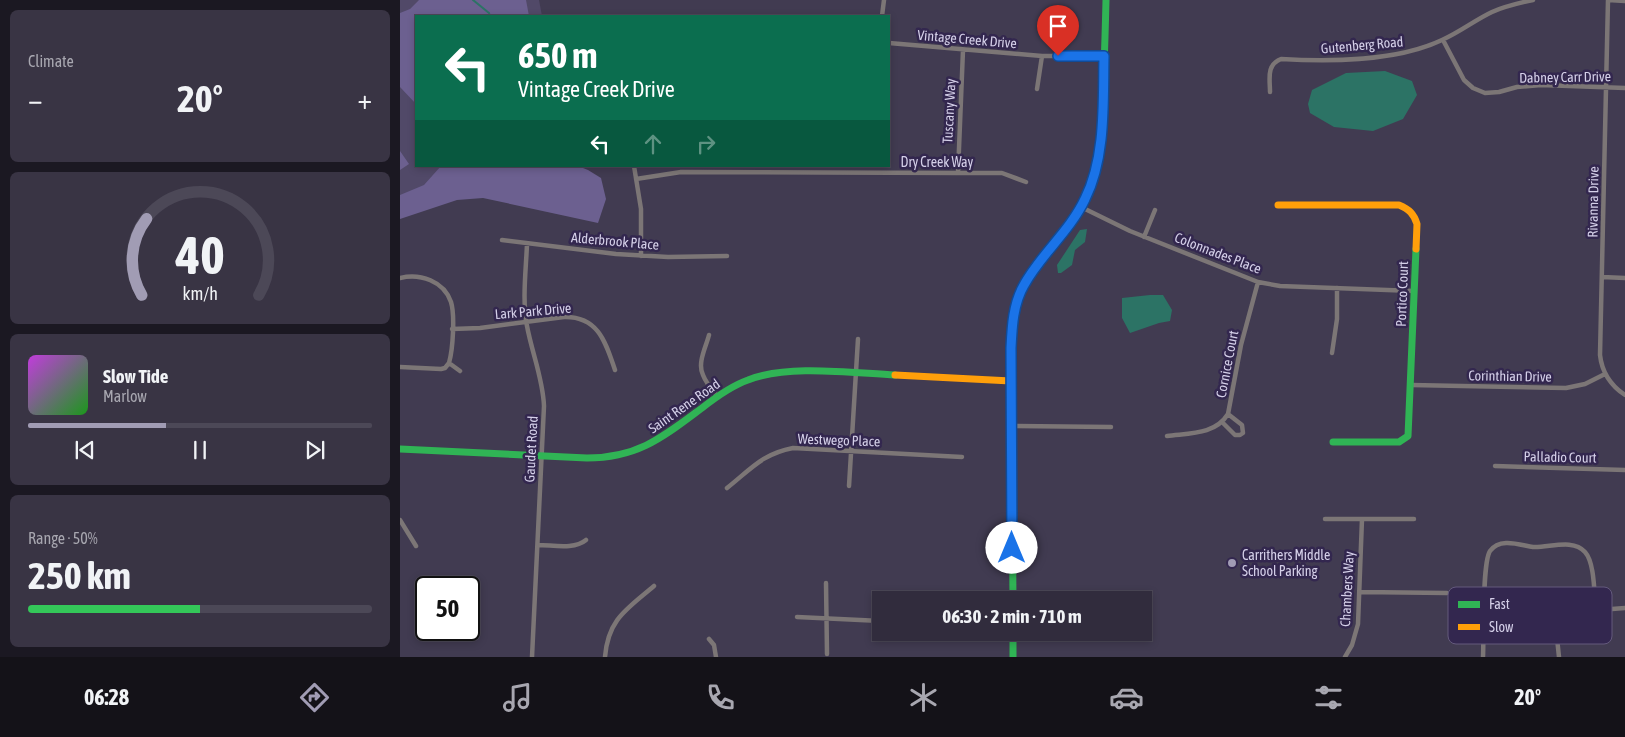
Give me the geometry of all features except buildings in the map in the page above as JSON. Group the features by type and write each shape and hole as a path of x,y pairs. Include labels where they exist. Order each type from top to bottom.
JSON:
{"street":[{"path":"882,15 884,0"},
{"path":"1013,591 1011,381 1014,316 1021,290 1032,271 1072,221 1092,185 1099,151 1106,0"},
{"name":"Gutenberg Road","path":"1270,92 1271,67 1281,59 1332,60 1413,51 1443,40 1492,12 1532,0"},
{"path":"1608,0 1625,1"},
{"name":"Rivanna Drive","path":"1605,374 1600,356 1608,0"},
{"name":"Dabney Carr Drive","path":"1443,40 1464,80 1473,88 1485,93 1541,85 1625,88"},
{"name":"Vintage Creek Drive","path":"890,43 1042,56 1104,56"},
{"name":"Tuscany Way","path":"958,173 963,50"},
{"path":"1037,89 1042,56"},
{"path":"634,167 641,209 641,256"},
{"name":"Dry Creek Way","path":"636,179 681,172 1002,173 1026,182"},
{"name":"Portico Court","path":"1278,205 1399,205 1408,209 1417,224 1409,432 1405,439 1399,442 1333,442"},
{"name":"Colonnades Place","path":"1081,207 1144,237 1258,282 1280,286 1414,291"},
{"path":"1144,237 1155,210"},
{"name":"Alderbrook Place","path":"502,240 641,256 727,256"},
{"name":"Gaudet Road","path":"526,244 526,322 544,397 532,657"},
{"path":"400,278 418,276 431,280 441,287 451,303 452,329 452,354 449,363 442,369 400,367"},
{"path":"1602,277 1625,278"},
{"name":"Cornice Court","path":"1167,436 1210,429 1222,422 1228,414 1243,336 1258,282"},
{"path":"1332,353 1337,319 1337,288"},
{"name":"Lark Park Drive","path":"452,329 480,328 571,317 590,324 604,338 615,370"},
{"path":"708,335 701,370 717,396"},
{"path":"849,486 858,339"},
{"path":"449,363 460,370"},
{"name":"Saint Rene Road","path":"400,449 592,458 626,454 643,448 673,431 717,396 739,383 770,374 804,371 1011,381"},
{"path":"1605,374 1611,384 1625,394"},
{"name":"Corinthian Drive","path":"1412,385 1566,388 1585,384 1605,374"},
{"path":"1222,422 1235,435 1243,433 1242,425 1228,414"},
{"path":"1012,426 1111,427"},
{"name":"Westwego Place","path":"727,488 759,461 783,450 799,448 962,456"},
{"name":"Palladio Court","path":"1495,466 1625,470"},
{"path":"1325,519 1414,519"},
{"name":"Chambers Way","path":"1345,657 1352,645 1357,630 1362,519"},
{"path":"400,520 416,546"},
{"path":"538,545 571,546 586,540"},
{"path":"1485,587 1485,569 1491,550 1498,544 1508,542 1534,547 1572,545 1582,548 1587,554 1591,566 1593,587"},
{"path":"826,583 827,654"},
{"path":"605,657 607,641 614,623 654,586"},
{"path":"1360,592 1447,593"},
{"path":"1612,608 1625,608"},
{"path":"797,617 872,621"},
{"path":"709,639 714,645 716,657"},
{"path":"1013,641 1014,657"},
{"path":"1483,657 1484,644"},
{"path":"1558,644 1559,657"}],"shaded area":[{"path":"400,0 539,0 542,15 415,15 415,167 491,167 400,216"},
{"path":"419,0 526,0 529,15 415,15 415,103 400,87 400,13 410,9"},
{"path":"1385,71 1412,81 1417,95 1403,119 1373,131 1334,127 1310,113 1308,104 1312,90 1346,73"},
{"path":"400,151 409,164 400,170"},
{"path":"440,167 580,167 601,178 606,199 598,223 483,198 457,200 400,219 400,195 424,185"},
{"path":"1087,229 1085,242 1075,250 1072,265 1058,273 1057,265 1080,230"},
{"path":"1163,295 1172,310 1170,321 1130,333 1122,318 1122,298"}],"waterway":[{"path":"473,0 490,15"}],"traffic: fast":[{"path":"1013,591 1011,348 1013,320 1020,292 1036,264 1076,213 1091,185 1101,133 1106,0"},
{"path":"1333,442 1399,442 1408,436 1416,249"},
{"path":"400,449 587,458 605,457 636,450 649,444 662,437 730,389 742,382 764,375 801,371 840,371 895,375"},
{"path":"1013,641 1013,657"}],"traffic: slow":[{"path":"1278,205 1399,205 1411,212 1416,220 1416,249"},
{"path":"895,375 1011,381"}],"place":[{"name":"Carrithers Middle School Parking","path":"1232,563"}],"route":[{"path":"1012,548 1011,348 1014,316 1021,290 1032,271 1081,207 1092,185 1099,151 1104,56 1058,56"}]}
